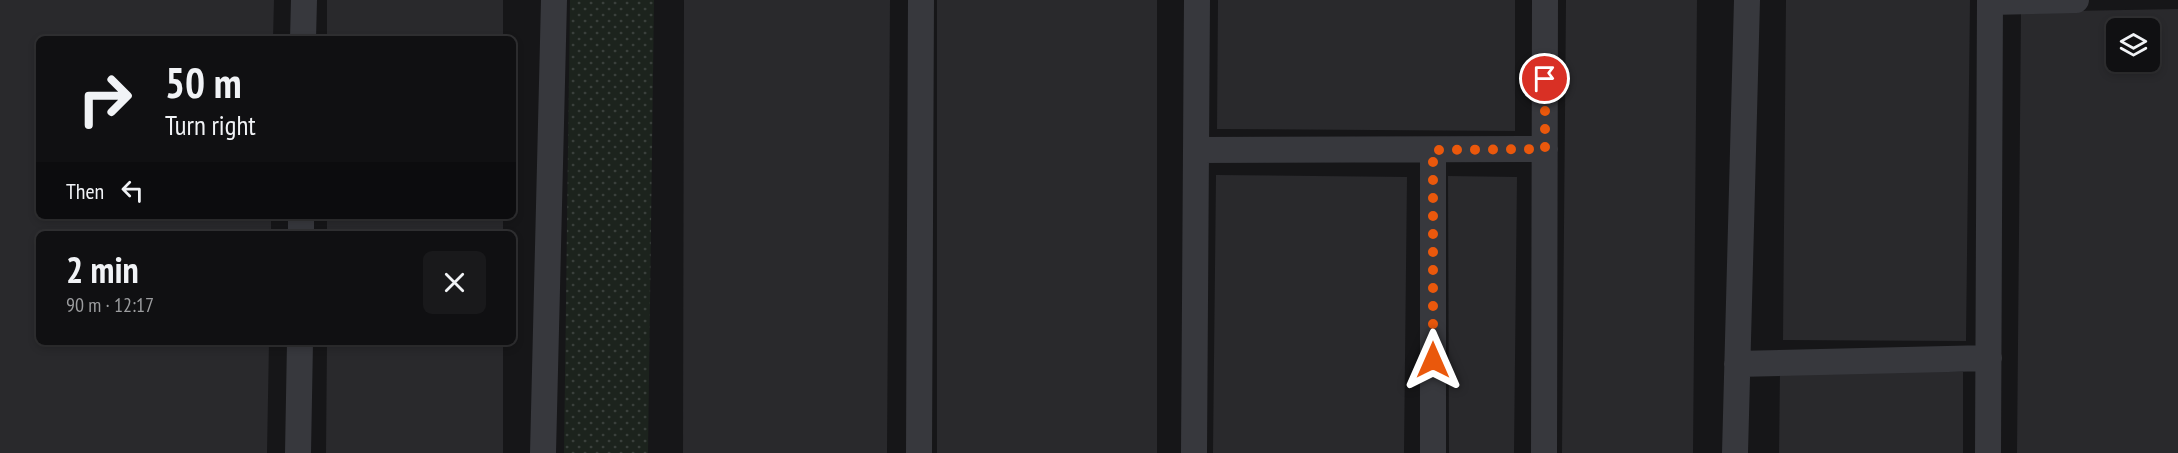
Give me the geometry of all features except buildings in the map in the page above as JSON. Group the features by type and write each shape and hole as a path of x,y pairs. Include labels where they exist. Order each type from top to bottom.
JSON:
{"street":[{"path":"303,36 304,0"},
{"path":"543,453 554,0"},
{"path":"919,453 921,0"},
{"path":"1194,453 1197,0"},
{"path":"1544,453 1545,0"},
{"path":"1734,453 1747,0"},
{"path":"1988,453 1990,1 2076,0"},
{"path":"1196,150 1545,149"},
{"path":"1433,150 1433,453"},
{"path":"298,453 300,345"},
{"path":"1737,364 1989,358"}],"shaded area":[{"path":"570,0 654,0 648,453 564,453"}],"route":[{"path":"1433,360 1433,150 1545,149 1545,79"}]}
